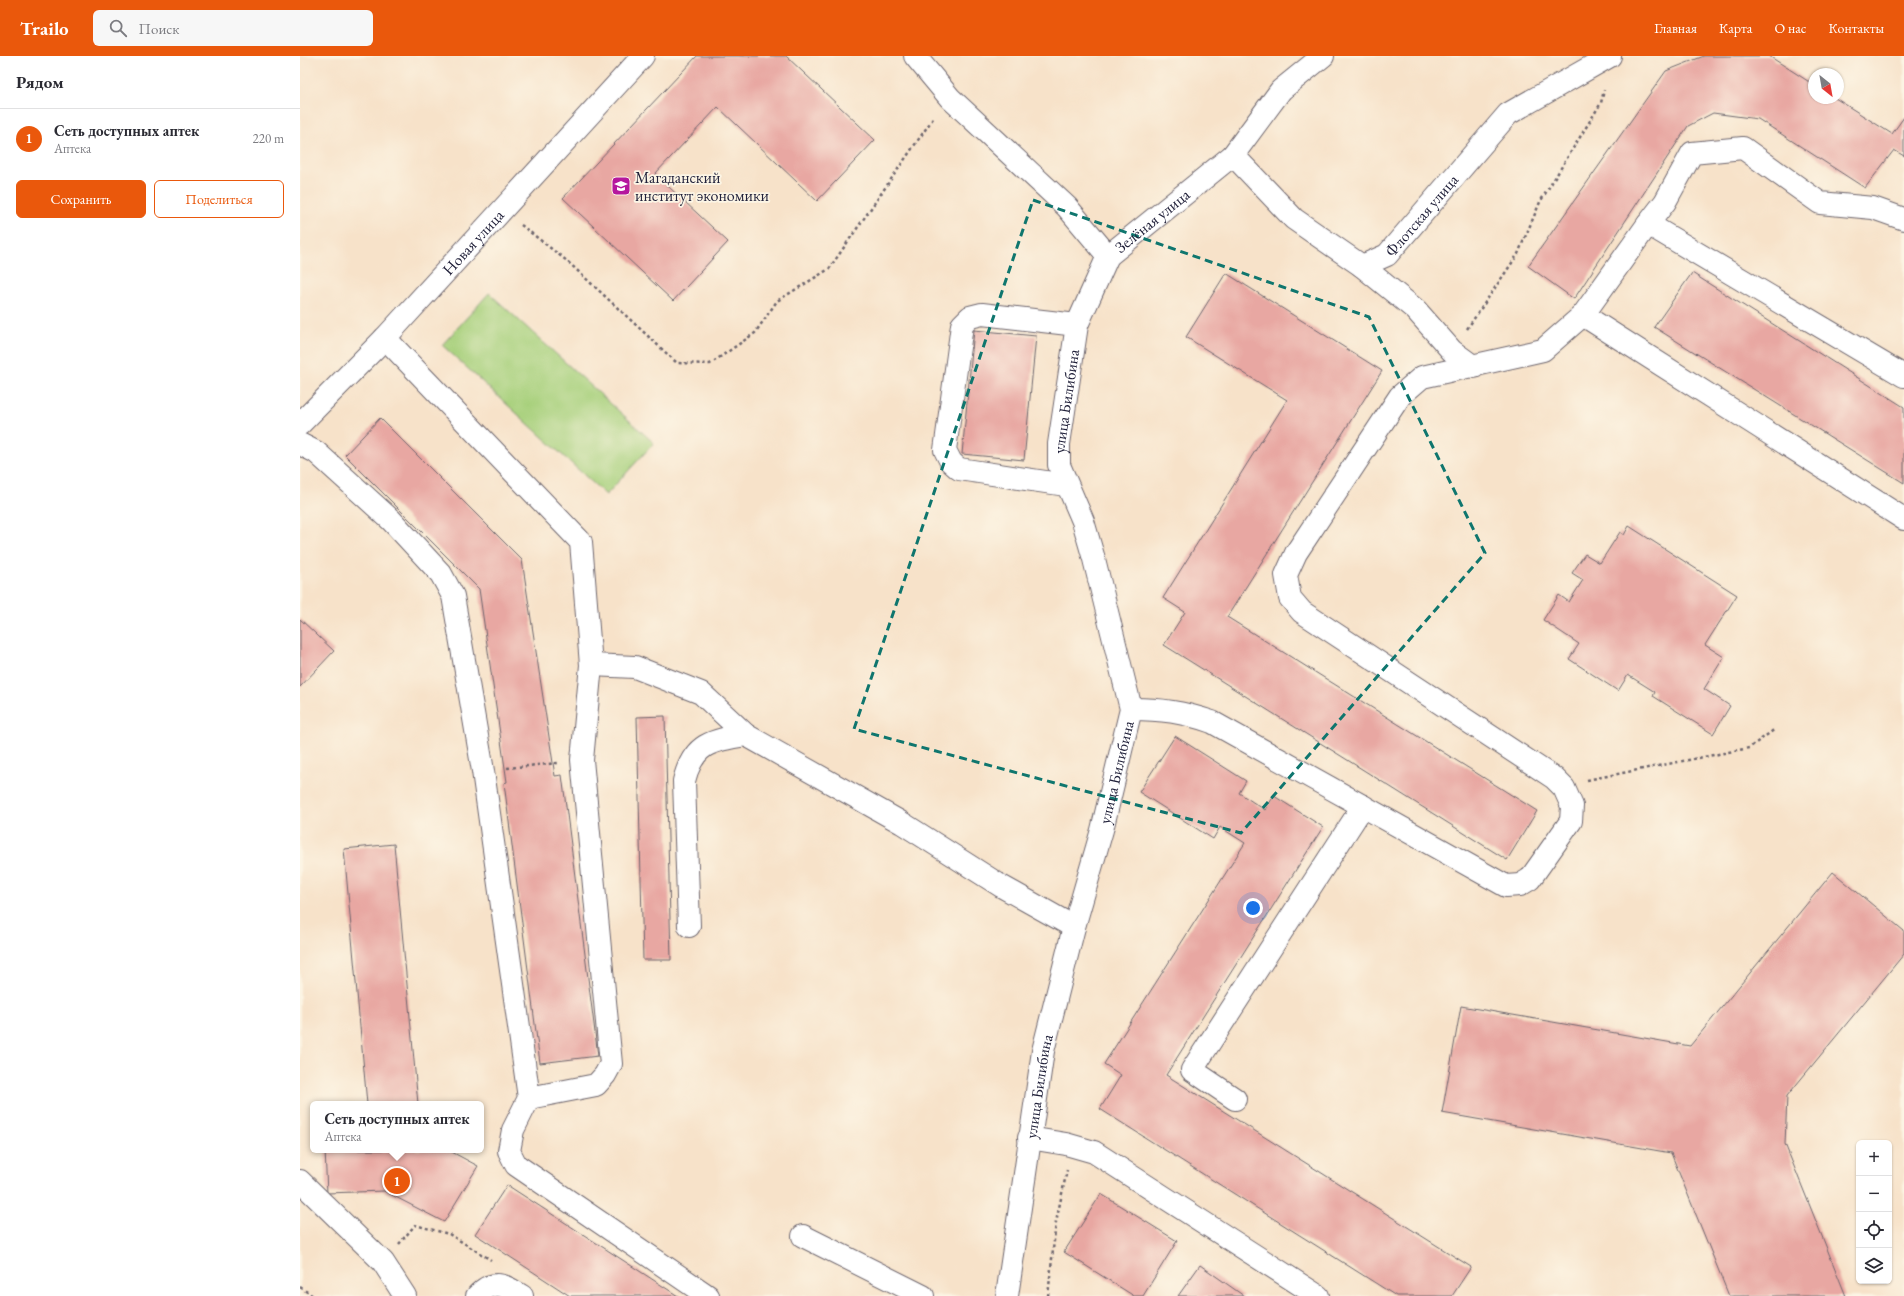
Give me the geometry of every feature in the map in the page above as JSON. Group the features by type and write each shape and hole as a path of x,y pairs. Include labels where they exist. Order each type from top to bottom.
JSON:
{"street":[{"name":"Новая улица","path":"300,424 384,338 643,56"},
{"name":"Зелёная улица","path":"915,56 950,98 1067,207 1108,256 1233,155 1281,90 1319,58"},
{"name":"Флотская улица","path":"1362,266 1388,255 1508,114 1610,56"},
{"path":"1131,709 1160,709 1188,713 1212,722 1506,886 1520,886 1530,879 1571,821 1572,806 1564,788 1554,778 1302,612 1290,598 1286,575 1296,553 1400,396 1422,377 1474,367 1543,350 1583,315 1665,202 1692,153 1743,148 1820,203 1873,208 1904,219"},
{"path":"1233,155 1294,219 1362,266 1416,310 1452,351 1474,367"},
{"path":"1648,224 1904,376"},
{"name":"улица Билибина","path":"1007,1296 1029,1138 1043,1051 1074,927 1102,830 1131,709 1094,559 1083,521 1066,485 1059,465 1059,444 1077,325 1108,256"},
{"path":"1066,485 959,469 950,462 945,450 962,325 970,317 982,314 1077,325"},
{"path":"1583,315 1904,519"},
{"path":"384,338 581,542 591,665 582,760 611,1064 605,1075 596,1084 529,1098"},
{"path":"300,444 316,452 391,520 440,574 448,584 453,596 483,771 529,1098 513,1130 508,1150 516,1165 708,1296"},
{"path":"591,665 635,667 701,693 746,734 902,823 1001,886 1074,927"},
{"path":"689,926 684,781 688,767 695,754 711,742 746,734"},
{"path":"1235,1100 1192,1070 1364,806"},
{"path":"1029,1138 1066,1144 1094,1152 1318,1296"},
{"path":"300,1181 383,1262 405,1296"},
{"path":"803,1236 923,1296"},
{"path":"477,1296 488,1287 498,1284 507,1286 522,1296"}],"path":[{"path":"1452,351 1518,254 1540,202 1601,103 1606,83"},
{"path":"502,210 567,261 677,363 710,364 755,333 777,301 830,269 941,106 950,98"},
{"path":"1564,788 1587,780 1749,748 1775,729"},
{"path":"483,771 582,760"},
{"path":"1048,1296 1056,1222 1069,1163 1066,1144"},
{"path":"383,1262 415,1225 450,1234 495,1262"},
{"path":"300,1287 313,1296"}],"highlighted area":[{"path":"1033,200 1369,317 1485,553 1241,833 854,729"}],"green space":[{"path":"489,293 654,443 606,495 442,345"}],"building":[{"name":"Магаданский институт экономики","path":"697,56 786,56 875,140 817,201 718,107 655,174 728,242 673,301 563,198"},
{"path":"1704,56 1769,56 1808,81 1808,104 1844,104 1892,134 1904,117 1904,156 1894,150 1865,188 1758,119 1713,113 1688,126 1574,299 1528,266 1666,71"},
{"path":"1226,273 1382,371 1227,617 1537,811 1507,860 1164,645 1185,612 1163,598 1287,400 1186,337"},
{"path":"1692,273 1904,407 1904,483 1654,327"},
{"path":"974,330 1036,336 1024,460 962,454"},
{"path":"380,418 522,560 555,776 562,775 598,1056 540,1063 504,783 507,782 479,589 345,455"},
{"path":"1629,526 1737,595 1705,645 1724,657 1704,689 1730,706 1713,734 1653,696 1655,692 1628,675 1618,691 1569,659 1579,644 1543,620 1559,595 1569,602 1583,580 1572,573 1585,554 1600,563 1620,532 1624,535"},
{"path":"300,619 334,651 300,687"},
{"path":"665,716 671,960 643,960 637,717"},
{"path":"1175,736 1246,781 1239,793 1265,810 1274,796 1323,827 1166,1075 1471,1267 1452,1296 1396,1296 1100,1109 1121,1075 1104,1064 1245,843 1220,827 1213,839 1139,792"},
{"path":"394,844 418,1101 367,1101 344,849"},
{"path":"1833,872 1904,931 1904,954 1787,1096 1785,1144 1846,1296 1729,1296 1671,1153 1442,1113 1461,1006 1690,1046"},
{"path":"325,1153 454,1153 478,1166 444,1222 384,1191 327,1193"},
{"path":"507,1185 678,1296 570,1296 475,1234"},
{"path":"1101,1194 1177,1241 1143,1296 1134,1296 1064,1252"},
{"path":"1200,1265 1244,1296 1178,1296"}],"place":[{"name":"Магаданский институт экономики","path":"621,186"},
{"name":"Сеть доступных аптек","path":"397,1181"}]}
